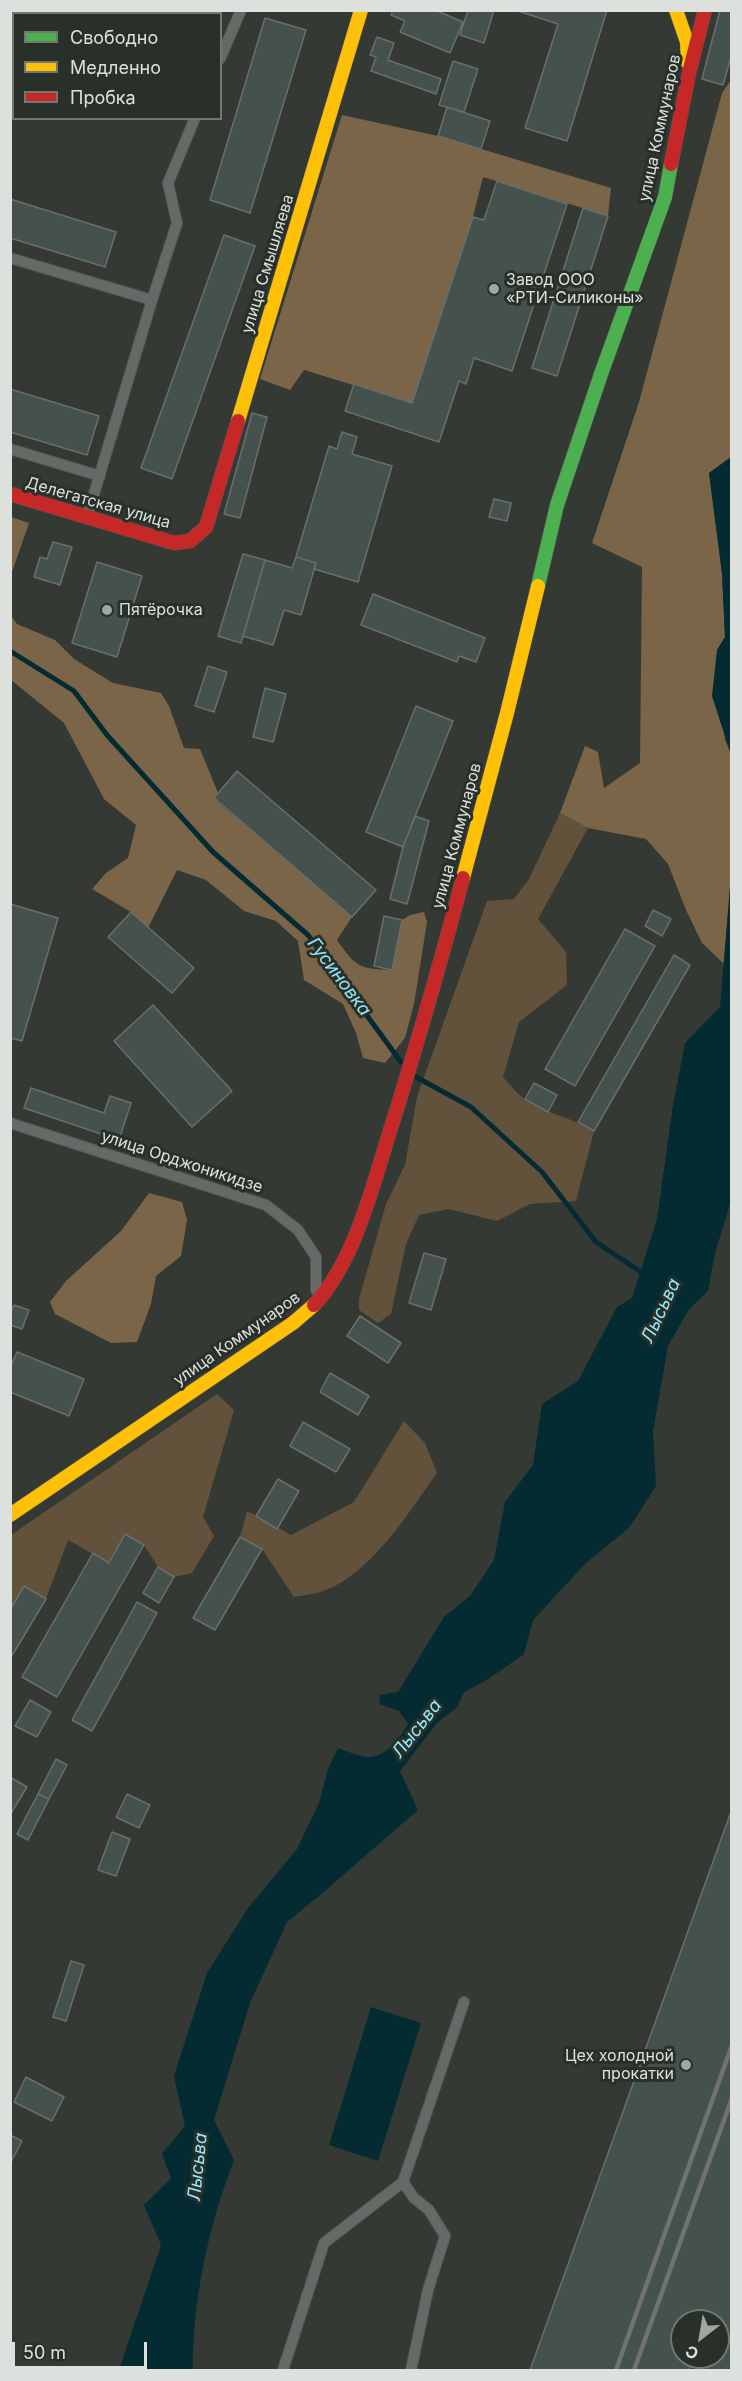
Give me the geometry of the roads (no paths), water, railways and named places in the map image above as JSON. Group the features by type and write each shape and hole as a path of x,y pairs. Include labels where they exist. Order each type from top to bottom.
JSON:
{"main road":[{"name":"улица Смышляева","path":"206,526 361,10"},
{"path":"676,10 687,42 689,73"},
{"name":"улица Коммунаров","path":"10,1515 293,1323 316,1303 338,1270 359,1224 426,1016 507,712 557,505 665,196 689,73 705,10"},
{"name":"Делегатская улица","path":"10,494 174,543 190,541 206,526"}],"lane":[{"path":"222,54 241,10"},
{"path":"87,518 177,224 168,183 194,120"},
{"path":"10,258 152,300"},
{"path":"10,449 100,476"},
{"name":"улица Орджоникидзе","path":"10,1123 266,1205 298,1230 316,1257 316,1303"},
{"path":"283,2370 324,2243 403,2182 464,2002"},
{"path":"403,2182 414,2198 429,2210 445,2236 428,2290 411,2370"}],"water":[{"path":"731,457 731,755 712,696 717,650 725,637 722,573 709,473"},
{"name":"Лысьва","path":"731,875 731,1201 715,1253 708,1291 689,1309 668,1346 653,1431 656,1486 629,1528 586,1563 533,1620 524,1654 487,1680 464,1692 457,1707 437,1723 400,1771 418,1810 287,1922 250,2003 214,2120 234,2160 217,2210 204,2264 195,2318 193,2370 119,2370 161,2245 144,2205 171,2178 162,2154 185,2126 174,2076 207,1973 248,1908 297,1849 319,1803 328,1769 338,1748 362,1756 376,1756 388,1750 405,1729 408,1724 399,1711 379,1704 380,1695 398,1692 444,1617 470,1596 494,1560 505,1502 533,1465 542,1404 578,1381 617,1307 632,1298 657,1219 673,1105 685,1043 720,1007"},
{"path":"371,2007 421,2023 378,2161 329,2145"}],"waterway":[{"name":"Гусиновка","path":"10,651 74,691 107,735 213,852 308,935 401,1062"},
{"name":"Гусиновка","path":"416,1077 471,1107 542,1172 596,1242 644,1274"}],"railway":[{"path":"616,2370 732,2045"},
{"path":"634,2370 732,2098"}],"place":[{"name":"Завод ООО «РТИ-Силиконы»","path":"494,289"},
{"name":"Пятёрочка","path":"107,610"},
{"name":"Цех холодной прокатки","path":"686,2065"}]}
